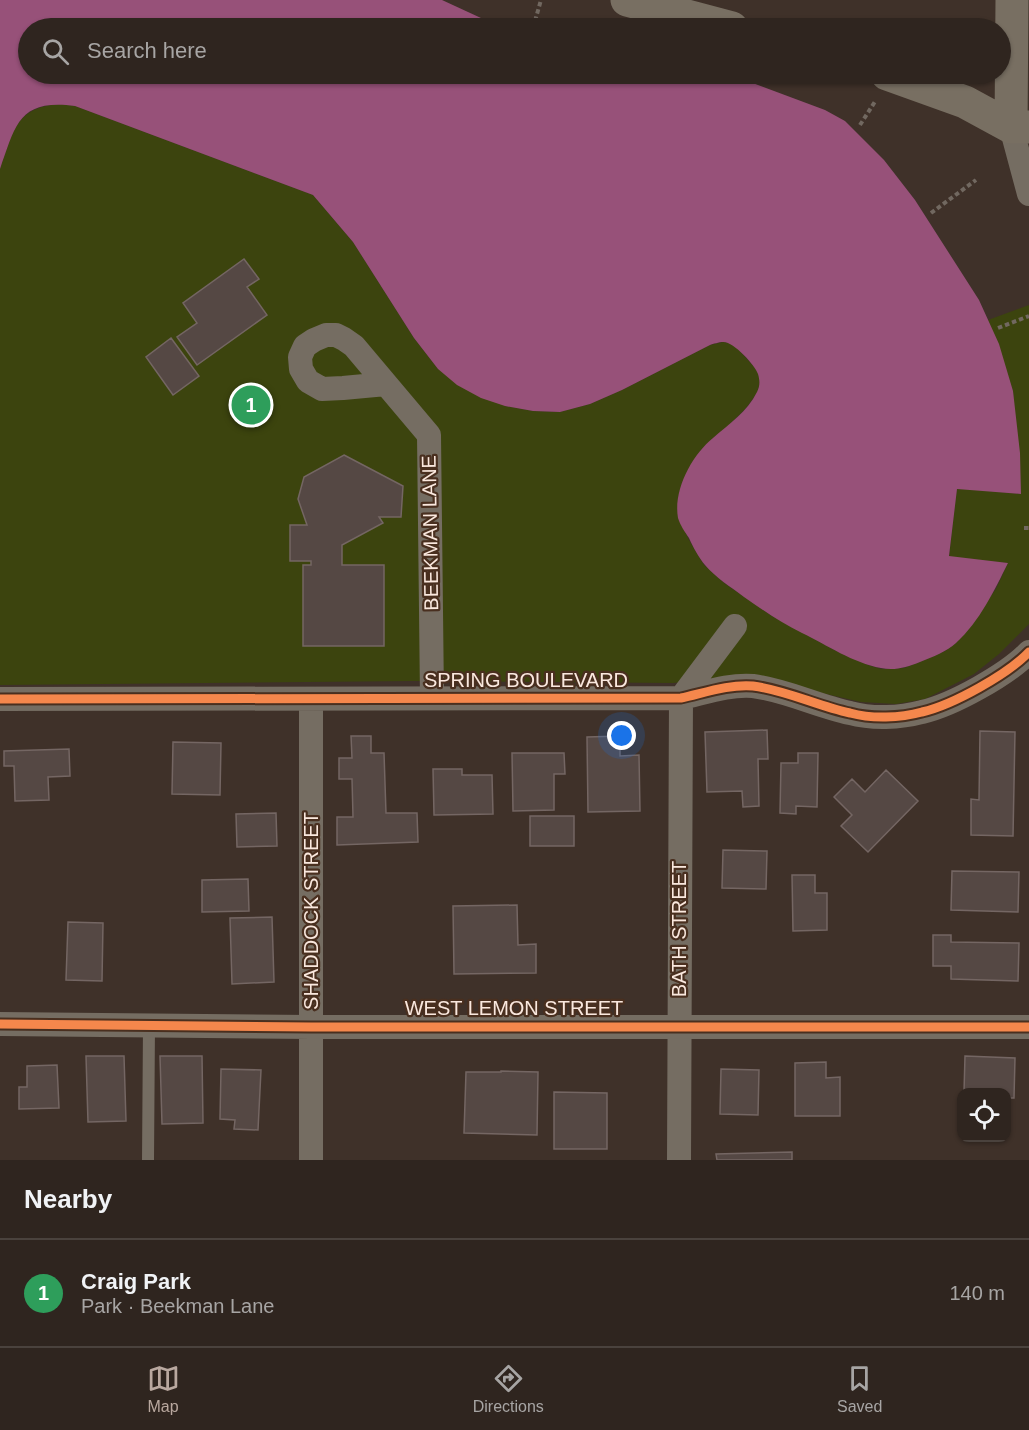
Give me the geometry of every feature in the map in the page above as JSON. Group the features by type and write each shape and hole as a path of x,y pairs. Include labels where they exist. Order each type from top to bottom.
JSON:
{"street":[{"path":"627,0 694,18"},
{"path":"1012,0 1020,127 1029,194"},
{"path":"883,85 965,102 1020,127"},
{"name":"BEEKMAN LANE","path":"386,384 429,435 432,698"},
{"path":"681,698 735,626"},
{"name":"SPRING BOULEVARD","path":"0,699 681,698 737,686 752,686 770,689 851,714 895,716 923,712 952,701 1007,671 1029,652"},
{"name":"BATH STREET","path":"679,1160 681,698"},
{"name":"SHADDOCK STREET","path":"311,699 311,1160"},
{"name":"WEST LEMON STREET","path":"0,1024 311,1027 1029,1027"}],"lane":[{"path":"148,1025 148,1160"}],"path":[{"path":"536,18 541,0"},
{"path":"860,125 883,85"},
{"path":"931,213 976,180"},
{"path":"998,328 1029,316"}],"green space":[{"path":"59,104 75,106 313,195 353,242 414,338 438,369 505,406 533,411 560,412 590,404 622,390 710,345 723,342 736,347 758,371 760,383 757,393 746,408 700,451 688,470 678,499 679,519 704,565 724,583 772,616 838,652 881,669 904,668 945,651 956,643 996,589 1008,563 949,557 957,488 1021,494 1013,391 988,320 1029,305 1029,624 999,654 974,674 925,699 896,704 861,702 736,676 673,683 413,681 0,685 0,169 13,134 24,117 44,106"}],"shaded area":[{"path":"0,0 442,0 481,18 18,18 18,84 755,84 825,110 845,121 884,160 915,200 979,300 999,344 1013,391 1020,453 1021,494 957,489 949,556 1008,563 986,605 965,634 948,649 935,656 896,669 871,666 850,658 772,616 719,578 698,556 681,526 678,518 678,496 691,463 705,445 743,412 759,388 758,374 753,365 732,345 721,342 710,345 590,404 560,412 533,411 505,406 481,398 457,385 438,369 414,338 353,242 313,195 75,106 42,107 22,118 16,127 0,169"}],"building":[{"path":"244,259 259,279 247,287 267,315 197,365 177,337 197,323 183,303"},
{"path":"171,338 199,376 173,395 146,357"},
{"path":"344,455 403,486 401,517 379,517 383,523 342,545 342,565 384,565 384,646 303,646 303,565 311,565 311,561 290,561 290,525 307,525 298,499 304,477"},
{"path":"767,730 768,759 758,759 759,806 743,807 742,791 707,792 705,732"},
{"path":"980,731 1015,732 1013,836 971,835 971,799 979,800"},
{"path":"351,736 371,736 371,753 384,753 386,813 417,813 418,842 337,845 337,817 353,817 352,779 339,779 339,758 352,758"},
{"path":"620,736 620,756 639,755 640,811 588,812 587,737"},
{"path":"173,742 221,743 220,795 172,794"},
{"path":"69,749 70,776 48,777 49,800 15,801 14,766 4,766 4,751"},
{"path":"512,753 564,753 565,774 554,774 554,810 513,811"},
{"path":"798,753 818,753 817,807 796,806 796,814 780,813 781,763 798,763"},
{"path":"433,769 462,769 462,775 492,775 493,814 434,815"},
{"path":"886,770 918,801 868,852 841,826 852,815 834,797 852,779 865,792"},
{"path":"276,813 277,846 237,847 236,814"},
{"path":"530,816 574,816 574,846 530,846"},
{"path":"723,850 767,851 766,889 722,888"},
{"path":"952,871 1019,872 1018,912 951,910"},
{"path":"792,875 815,875 815,893 827,893 827,930 793,931"},
{"path":"248,879 249,911 202,912 202,880"},
{"path":"517,905 518,945 536,944 536,973 454,974 453,906"},
{"path":"272,917 274,982 232,984 230,918"},
{"path":"68,922 103,923 102,981 66,980"},
{"path":"933,935 951,935 951,942 1019,943 1018,981 951,979 951,966 933,966"},
{"path":"86,1056 124,1056 126,1121 88,1122"},
{"path":"160,1056 202,1056 203,1123 162,1124"},
{"path":"965,1056 1015,1058 1014,1098 1011,1098 1011,1088 964,1088"},
{"path":"826,1062 826,1078 840,1077 840,1116 795,1116 795,1063"},
{"path":"57,1065 59,1108 19,1109 19,1087 27,1087 27,1066"},
{"path":"221,1069 261,1070 258,1130 234,1129 235,1120 220,1119"},
{"path":"721,1069 759,1070 758,1115 720,1114"},
{"path":"466,1072 538,1072 537,1135 464,1133"},
{"path":"554,1092 607,1093 607,1149 554,1149"},
{"path":"792,1152 792,1160 717,1160 716,1154"}],"cycle path":[{"path":"0,699 681,698 726,688 753,686 859,715 895,717 935,708 964,696 1008,670 1029,652"},
{"path":"0,1024 311,1027 1029,1027"}],"place":[{"name":"Craig Park","path":"251,405"}]}
